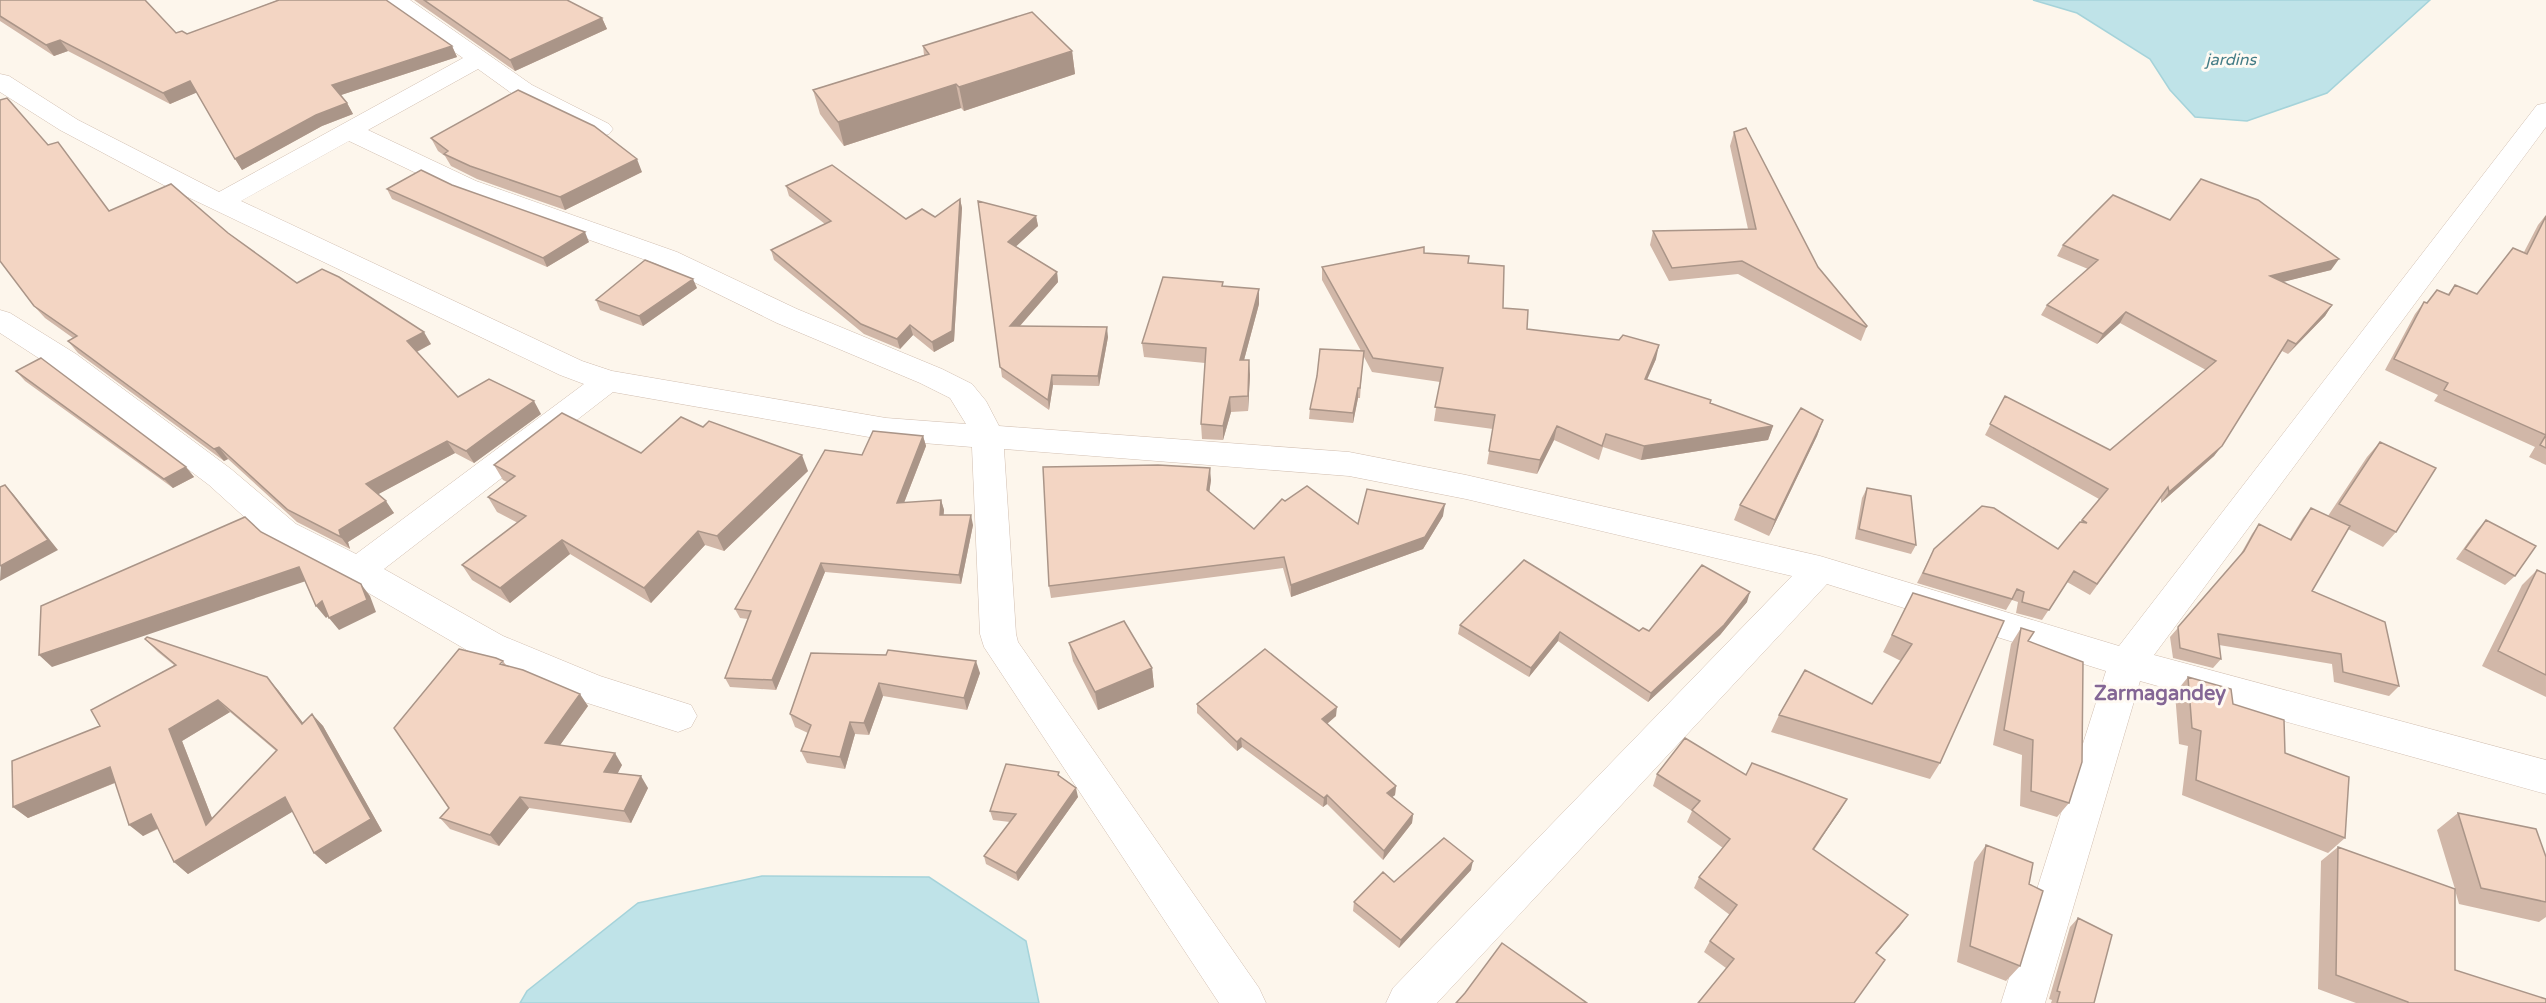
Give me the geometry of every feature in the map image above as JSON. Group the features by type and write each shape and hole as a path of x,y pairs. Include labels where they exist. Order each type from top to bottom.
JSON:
{"street":[{"path":"395,0 523,90 600,129"},
{"path":"220,202 351,132 479,59"},
{"path":"0,81 69,125 220,202 571,368 609,381 754,408 886,429 1349,464 1466,487 1820,569 2127,663 2546,777"},
{"path":"2023,1003 2127,663 2546,110"},
{"path":"351,132 467,187 667,258 787,316 932,376 961,391 975,409 987,435 998,634 1002,647 1244,1003"},
{"path":"0,320 65,361 210,470 284,533 358,571 490,646 591,689 678,716"},
{"path":"358,571 609,381"},
{"path":"1408,1003 1820,569"}],"water":[{"name":"jardins","path":"2033,0 2430,0 2327,93 2247,121 2195,117 2170,90 2150,59 2077,13"},
{"path":"762,876 929,877 1026,941 1039,1003 520,1003 527,991 638,903"}],"building":[{"path":"0,0 145,0 176,33 182,31 187,34 279,0 386,0 452,46 332,85 347,103 316,115 235,159 190,81 163,93 60,40 46,45 0,16"},
{"path":"424,0 567,0 602,18 510,60"},
{"path":"1032,12 1072,51 959,87 956,84 838,122 813,90 929,54 923,46"},
{"path":"518,90 594,126 637,159 560,197 470,166 444,154 448,151 431,138"},
{"path":"7,98 48,145 58,142 109,211 171,184 228,233 297,283 322,269 339,277 424,332 407,341 458,397 489,379 534,401 466,451 447,441 366,484 386,501 339,530 341,537 288,510 219,447 214,449 68,341 77,336 34,306 0,261 0,100"},
{"path":"1746,128 1818,267 1866,327 1742,261 1672,268 1653,231 1756,229 1734,132"},
{"path":"832,165 906,219 922,209 935,217 960,199 952,331 932,342 910,325 897,339 861,324 771,250 831,221 786,186"},
{"path":"421,170 452,185 585,232 543,258 387,189"},
{"path":"2201,179 2258,200 2339,259 2270,276 2332,305 2296,344 2288,340 2222,446 2169,492 2168,487 2097,584 2074,571 2049,610 2022,602 2024,592 2017,589 2012,599 1923,573 1934,549 1982,506 1994,508 2058,549 2080,522 2087,523 2082,520 2108,489 1990,424 2005,396 2110,450 2216,361 2126,312 2103,334 2047,305 2098,260 2063,245 2113,195 2170,220"},
{"path":"978,201 1036,216 1008,242 1057,272 1010,326 1107,327 1098,376 1052,375 1048,400 1000,367"},
{"path":"2546,216 2546,435 2444,390 2448,383 2394,359 2424,302 2427,303 2437,290 2449,295 2455,285 2477,294 2513,248 2527,254"},
{"path":"1424,247 1424,253 1469,256 1468,263 1504,266 1503,308 1528,310 1527,329 1619,340 1623,335 1659,345 1645,379 1711,400 1710,403 1773,426 1644,446 1606,434 1602,446 1557,426 1540,460 1489,451 1495,415 1435,407 1443,368 1373,358 1322,267"},
{"path":"645,260 693,279 639,316 596,300"},
{"path":"1163,277 1223,282 1222,286 1259,289 1240,360 1249,360 1248,396 1230,397 1223,426 1201,424 1206,348 1142,343"},
{"path":"1320,349 1364,351 1360,388 1358,388 1353,413 1310,409"},
{"path":"41,358 186,467 164,479 16,371"},
{"path":"1801,408 1823,420 1775,520 1740,505"},
{"path":"562,413 641,453 681,417 703,427 709,421 802,455 717,536 698,531 644,588 562,540 500,588 462,565 526,516 488,497 515,476 494,465"},
{"path":"873,431 923,436 897,503 941,500 940,515 971,515 959,575 821,563 772,680 725,678 751,611 735,609 825,450 862,455"},
{"path":"2546,435 2546,448 2540,445"},
{"path":"2380,442 2436,468 2396,532 2339,504"},
{"path":"1158,465 1210,468 1207,490 1254,529 1282,499 1285,501 1307,486 1358,524 1367,489 1445,504 1425,537 1291,585 1284,557 1049,586 1043,467"},
{"path":"5,485 48,540 0,566 0,487"},
{"path":"1867,488 1911,496 1916,545 1859,529"},
{"path":"2311,508 2350,526 2312,591 2385,622 2399,686 2343,672 2341,654 2218,634 2221,659 2180,648 2178,627 2244,551 2259,524 2291,540"},
{"path":"245,517 261,532 361,584 367,600 329,618 322,601 316,606 299,567 39,655 41,606"},
{"path":"2486,520 2536,546 2515,576 2465,549"},
{"path":"1524,560 1639,631 1643,628 1649,631 1702,565 1750,592 1724,625 1651,693 1560,632 1531,668 1460,625"},
{"path":"2537,570 2546,574 2546,675 2498,651"},
{"path":"1913,593 2004,621 1940,763 1779,715 1805,670 1872,704 1912,644 1892,635"},
{"path":"1124,621 1152,668 1095,692 1069,643"},
{"path":"2021,628 2034,632 2028,641 2083,662 2082,762 2069,803 2031,791 2033,740 2004,730"},
{"path":"147,637 267,677 302,724 312,714 371,819 314,853 285,797 174,862 151,814 129,825 110,767 13,807 12,761 100,726 91,710 176,665 145,639","holes":["218,700 277,750 206,825 169,729"]},
{"path":"459,649 496,658 503,661 500,664 523,670 580,694 545,743 615,753 604,772 641,776 624,811 520,797 490,835 440,818 449,808 394,728"},
{"path":"1265,649 1337,707 1322,719 1396,786 1387,793 1413,814 1384,851 1327,795 1324,798 1241,738 1237,742 1197,704"},
{"path":"888,650 976,661 964,698 879,683 864,723 850,722 840,757 801,751 811,725 790,714 811,653 886,655"},
{"path":"2188,677 2231,689 2233,704 2284,720 2285,753 2349,777 2345,838 2196,780 2201,731 2192,728"},
{"path":"1685,738 1746,775 1752,763 1847,799 1813,849 1908,915 1876,953 1885,960 1854,1003 1698,1003 1734,959 1710,941 1737,905 1699,877 1730,839 1692,810 1700,801 1657,774"},
{"path":"1006,764 1059,772 1058,775 1076,788 1016,873 984,856 1016,814 990,811"},
{"path":"2458,813 2536,829 2546,857 2546,902 2481,888"},
{"path":"1444,838 1473,861 1401,940 1354,902 1383,872 1394,882"},
{"path":"1986,845 2033,863 2029,884 2043,891 2020,966 1970,946"},
{"path":"2338,847 2455,889 2455,970 2546,999 2546,1003 2408,1003 2336,975"},
{"path":"2078,918 2112,935 2094,1003 2057,1003 2060,992 2057,991"},
{"path":"1502,943 1587,1003 1456,1003"}],"district":[{"name":"Zarmagandey","path":"2160,694"}]}
